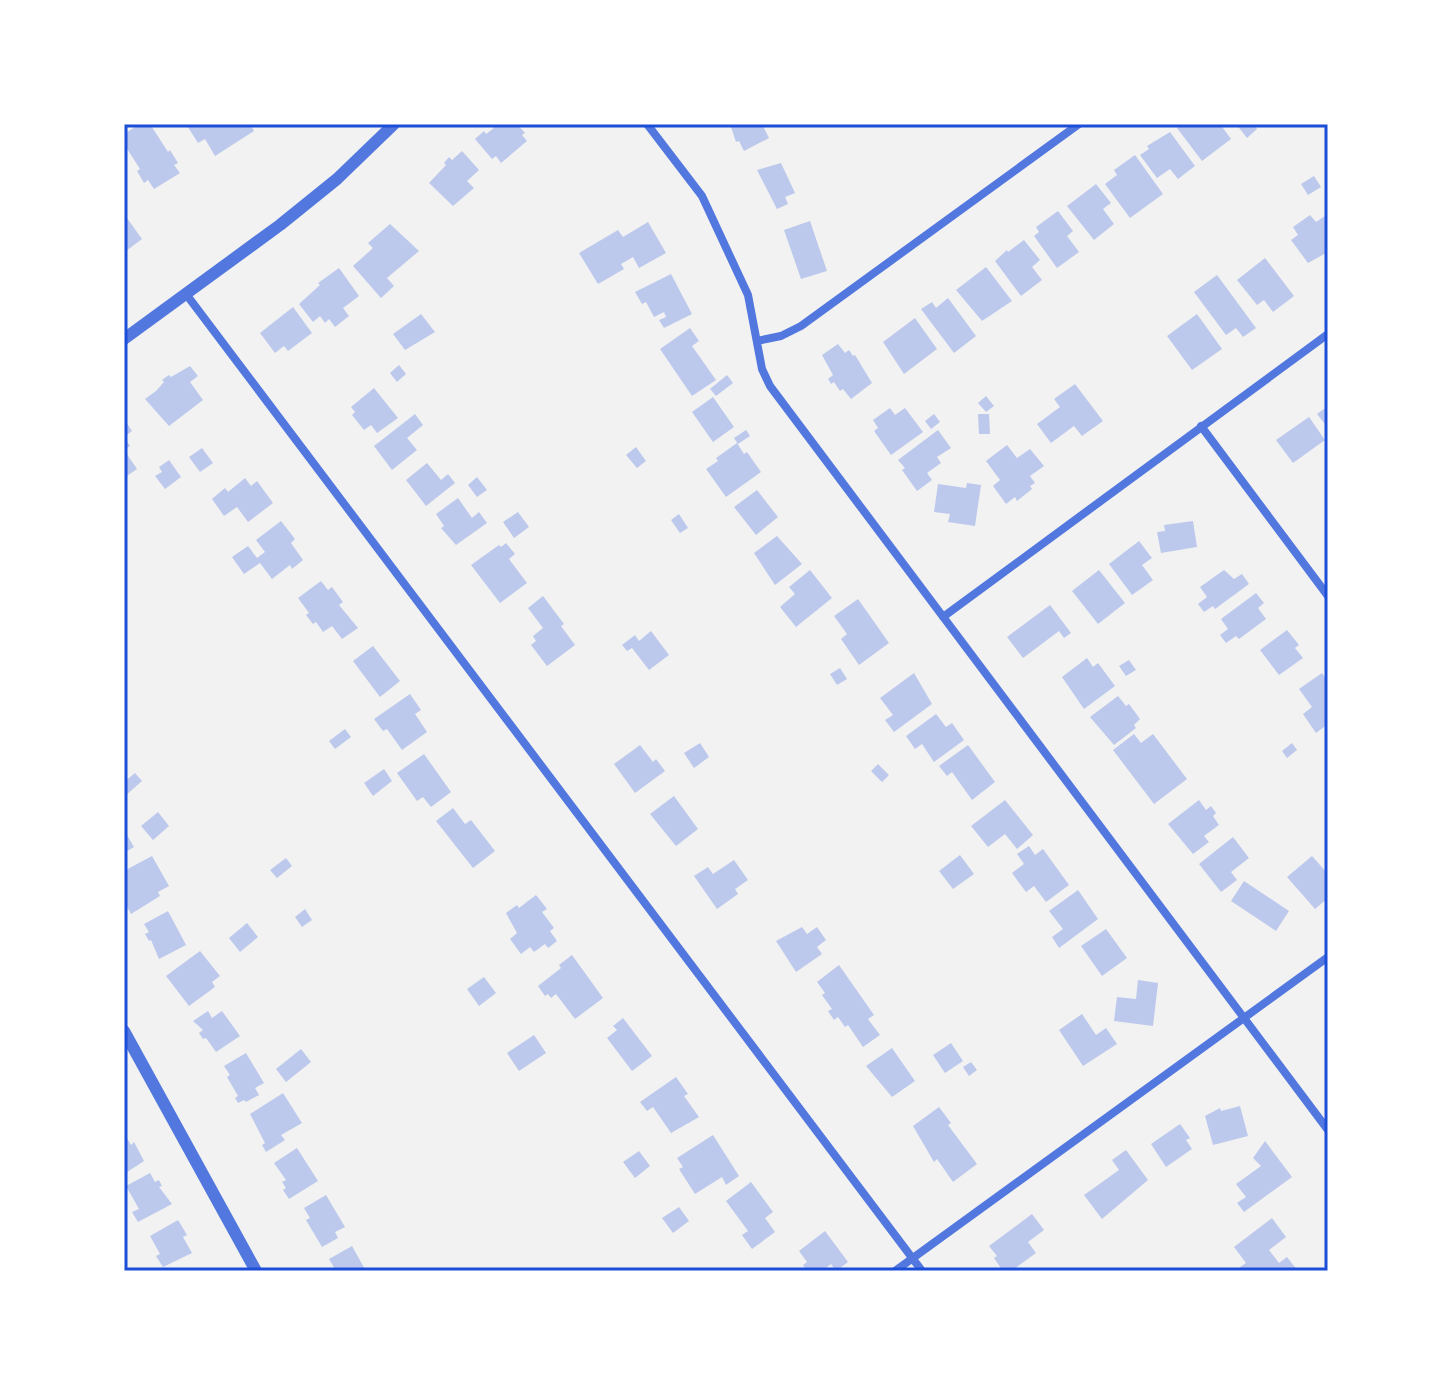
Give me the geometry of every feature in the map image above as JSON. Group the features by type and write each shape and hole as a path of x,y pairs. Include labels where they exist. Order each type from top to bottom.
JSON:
{"street":[{"path":"124,339 280,225 337,179 394,124"},
{"path":"647,124 702,196 748,295 762,369 770,386 1328,1130"},
{"path":"757,341 781,336 801,326 1079,124"},
{"path":"186,294 922,1271"},
{"path":"943,617 1328,334"},
{"path":"1201,426 1328,596"},
{"path":"895,1271 1328,957"},
{"path":"125,1033 256,1271"}],"building":[{"path":"140,124 150,124 178,163 174,165 180,173 154,189 148,180 144,183 137,171 140,169 124,144 124,134"},
{"path":"186,124 250,124 254,131 215,156 205,139 198,143"},
{"path":"491,124 517,124 525,133 522,135 527,141 501,163 496,156 492,159 475,139 484,131 486,134 494,128"},
{"path":"730,124 762,124 769,138 744,151 739,141 736,142"},
{"path":"1182,124 1220,124 1231,139 1202,161 1177,128"},
{"path":"1236,124 1253,124 1257,129 1247,138"},
{"path":"1170,132 1195,166 1178,179 1170,169 1157,178 1140,155 1149,149 1147,146"},
{"path":"462,151 479,170 467,181 474,188 453,206 429,183 446,165 444,163 449,157 452,160"},
{"path":"1135,155 1163,194 1130,218 1105,184 1117,175 1114,170"},
{"path":"781,163 795,193 785,197 788,204 777,209 757,170"},
{"path":"1314,176 1321,187 1308,195 1301,184"},
{"path":"1096,184 1111,203 1103,209 1114,224 1094,240 1067,206"},
{"path":"1058,211 1073,231 1067,236 1079,252 1057,268 1034,236 1039,232 1036,227"},
{"path":"124,214 142,239 126,251 124,247"},
{"path":"1328,214 1328,252 1308,263 1291,240 1298,235 1293,227 1310,215 1316,222"},
{"path":"810,221 827,271 801,279 784,230"},
{"path":"648,222 666,253 639,268 633,257 621,264 624,269 598,284 579,253 618,230 623,237"},
{"path":"390,224 419,251 387,278 394,286 381,298 353,266 373,248 368,243"},
{"path":"1024,240 1040,260 1032,267 1042,280 1021,296 995,261"},
{"path":"1265,258 1294,296 1273,312 1264,300 1257,305 1237,280"},
{"path":"986,267 1012,301 982,321 956,290"},
{"path":"339,268 359,296 343,308 349,316 335,327 329,319 325,323 320,316 313,322 299,304 320,285 318,283"},
{"path":"671,274 692,314 664,328 659,320 666,317 664,312 654,317 646,302 642,304 635,292"},
{"path":"1217,275 1256,328 1243,337 1236,328 1226,335 1194,292"},
{"path":"948,298 976,336 954,353 921,309 932,302 936,308"},
{"path":"293,307 312,333 288,351 284,346 275,353 260,333"},
{"path":"421,314 435,332 405,350 393,334"},
{"path":"1197,314 1222,349 1192,370 1167,336"},
{"path":"915,318 937,349 904,374 883,342"},
{"path":"690,328 699,341 692,346 716,380 692,396 660,349"},
{"path":"838,344 845,353 849,350 855,355 872,383 851,399 834,382 831,384 828,379 833,375 822,355"},
{"path":"399,365 406,374 397,382 390,373"},
{"path":"190,366 198,376 190,382 203,400 169,426 145,399 156,391 164,382 162,380"},
{"path":"727,375 733,383 716,396 710,389"},
{"path":"1075,384 1103,421 1082,436 1074,426 1051,443 1037,424 1060,407 1054,399"},
{"path":"374,388 398,418 377,433 371,425 364,430 352,415 355,412 351,407"},
{"path":"986,396 994,406 986,412 978,403"},
{"path":"713,397 734,427 713,442 692,412"},
{"path":"1328,406 1328,428 1317,414"},
{"path":"890,408 895,415 905,408 923,432 891,455 874,431 878,428 873,420"},
{"path":"415,414 423,425 407,438 417,450 392,470 374,446"},
{"path":"934,414 940,422 931,429 925,421"},
{"path":"978,414 989,414 990,434 979,434"},
{"path":"1309,417 1325,440 1293,463 1276,440"},
{"path":"124,419 132,431 124,437"},
{"path":"746,430 750,436 738,444 734,438"},
{"path":"938,430 951,448 937,457 941,463 927,473 932,480 917,491 898,460"},
{"path":"737,443 761,472 726,497 706,469"},
{"path":"1007,445 1017,458 1030,449 1044,466 1030,476 1035,483 1030,486 1032,489 1017,501 1015,497 1006,504 993,486 1000,480 986,461"},
{"path":"636,447 646,461 637,468 626,455"},
{"path":"202,448 213,463 200,472 189,457"},
{"path":"124,450 137,469 124,478"},
{"path":"169,460 181,477 165,489 155,476 162,472 159,467"},
{"path":"427,463 441,480 448,474 455,483 426,506 406,480"},
{"path":"477,477 487,490 477,497 468,485"},
{"path":"245,478 251,486 257,481 273,503 248,522 237,507 224,516 212,499 225,488 228,492"},
{"path":"967,483 981,485 975,526 948,522 950,514 934,512 938,484 966,488"},
{"path":"757,490 778,517 756,535 734,507"},
{"path":"458,498 472,518 479,512 487,523 456,545 441,528 444,526 436,514"},
{"path":"518,512 529,527 514,538 503,522"},
{"path":"679,514 688,528 680,533 671,520"},
{"path":"281,521 295,539 291,543 303,560 292,569 290,565 272,579 260,563 244,574 232,557 248,546 257,558 265,552 256,540"},
{"path":"1193,521 1197,547 1161,553 1157,532 1165,531 1164,525"},
{"path":"777,536 802,564 775,585 754,553"},
{"path":"1139,541 1152,558 1142,565 1153,580 1132,595 1109,564"},
{"path":"506,543 515,554 509,559 527,583 500,603 471,565"},
{"path":"810,570 832,598 796,627 780,607 795,594 789,587"},
{"path":"1099,570 1125,603 1098,624 1072,591"},
{"path":"1224,570 1234,579 1242,574 1249,584 1215,609 1213,606 1204,612 1198,604 1207,597 1200,587"},
{"path":"321,581 328,590 332,587 343,602 339,605 358,628 342,639 332,626 323,632 316,622 313,624 298,598"},
{"path":"1256,593 1264,603 1258,608 1266,619 1239,639 1236,636 1226,643 1220,635 1228,629 1221,619"},
{"path":"543,596 575,645 547,666 531,645 536,641 533,636 543,628 528,608"},
{"path":"858,599 889,643 859,665 841,639 847,634 834,616"},
{"path":"1050,605 1071,633 1064,638 1059,631 1023,658 1007,637"},
{"path":"1287,630 1299,645 1295,648 1303,658 1279,675 1260,650"},
{"path":"651,631 669,655 649,670 632,648 627,651 622,645 635,635 639,641"},
{"path":"373,646 400,681 380,697 353,661"},
{"path":"1087,658 1093,667 1098,663 1115,686 1084,709 1062,677"},
{"path":"1129,660 1136,670 1126,676 1119,666"},
{"path":"840,668 847,679 837,685 830,674"},
{"path":"914,673 932,704 894,732 885,720 893,715 880,698"},
{"path":"1322,673 1328,682 1328,724 1316,733 1303,714 1312,707 1299,689"},
{"path":"410,694 421,710 415,714 427,732 402,750 387,729 383,731 374,719"},
{"path":"1118,696 1126,706 1129,704 1140,719 1134,725 1136,728 1114,745 1090,717"},
{"path":"936,714 946,727 952,723 964,740 934,762 922,744 915,749 906,736"},
{"path":"345,729 351,737 335,749 329,741"},
{"path":"1134,734 1141,743 1153,734 1187,779 1154,804 1113,750"},
{"path":"700,743 709,757 694,768 684,753"},
{"path":"1292,743 1297,750 1287,758 1282,751"},
{"path":"640,745 653,762 656,759 665,771 635,793 614,764"},
{"path":"968,745 995,782 972,800 952,772 947,776 939,766"},
{"path":"424,754 451,792 431,807 423,797 417,801 397,773"},
{"path":"878,764 889,775 882,782 871,771"},
{"path":"384,769 392,781 373,796 364,783"},
{"path":"135,773 142,781 124,797 124,782"},
{"path":"674,796 698,829 676,846 650,814"},
{"path":"1005,800 1033,835 1017,849 1005,834 988,847 971,826"},
{"path":"1199,800 1206,810 1211,806 1219,825 1204,836 1209,842 1193,854 1168,824"},
{"path":"453,808 465,824 471,820 495,851 473,868 436,821"},
{"path":"158,812 169,826 153,840 141,826"},
{"path":"124,830 134,847 124,853"},
{"path":"1233,837 1249,858 1231,872 1237,880 1221,892 1199,864"},
{"path":"1029,846 1035,855 1043,849 1069,885 1046,902 1034,886 1026,892 1012,873 1024,864 1017,854"},
{"path":"960,855 974,874 953,889 939,871"},
{"path":"152,856 169,886 158,892 160,896 131,914 124,901 124,871"},
{"path":"1312,856 1328,874 1328,898 1315,909 1287,877"},
{"path":"286,858 292,866 277,878 270,870"},
{"path":"734,860 748,880 735,889 738,894 717,909 694,876 708,867 713,874"},
{"path":"1244,881 1289,911 1276,931 1231,901"},
{"path":"1078,890 1098,919 1059,948 1052,937 1063,929 1049,911"},
{"path":"536,895 547,909 542,912 554,928 550,931 557,941 548,948 545,944 534,952 530,947 521,954 510,939 517,933 506,913 517,905 519,908"},
{"path":"305,909 312,920 302,927 295,917"},
{"path":"168,911 186,945 159,959 145,934 149,932 144,924"},
{"path":"247,923 258,937 240,952 229,938"},
{"path":"802,927 807,934 817,927 826,940 817,947 822,954 796,972 776,941"},
{"path":"1106,929 1127,958 1102,976 1081,946"},
{"path":"200,951 220,976 212,982 215,987 189,1006 166,976"},
{"path":"572,955 603,998 575,1019 556,994 551,998 548,994 545,996 538,986"},
{"path":"839,965 874,1015 868,1019 880,1035 863,1047 848,1025 845,1027 838,1017 834,1020 828,1011 832,1009 822,995 825,993 817,982"},
{"path":"484,977 496,993 479,1006 467,989"},
{"path":"1138,980 1158,983 1153,1026 1114,1021 1117,997 1136,999"},
{"path":"208,1011 212,1018 222,1011 240,1036 216,1052 206,1038 203,1039 199,1033 203,1030 193,1021"},
{"path":"1082,1014 1096,1035 1106,1028 1117,1044 1083,1066 1059,1030"},
{"path":"623,1018 652,1056 632,1071 607,1038 617,1030 613,1026"},
{"path":"534,1035 546,1053 519,1071 507,1053"},
{"path":"951,1043 963,1061 945,1073 933,1055"},
{"path":"892,1048 915,1081 892,1097 866,1066"},
{"path":"301,1049 311,1062 286,1082 276,1069"},
{"path":"246,1053 264,1083 255,1088 259,1095 238,1103 235,1098 238,1096 224,1066"},
{"path":"971,1062 977,1070 969,1076 963,1067"},
{"path":"676,1077 688,1094 684,1096 699,1117 671,1133 653,1107 647,1111 640,1102"},
{"path":"283,1093 302,1123 281,1135 285,1140 266,1152 262,1145 265,1143 250,1114"},
{"path":"1240,1106 1248,1136 1213,1145 1205,1116 1220,1108 1221,1111"},
{"path":"939,1107 951,1123 948,1125 977,1164 953,1182 937,1159 934,1162 913,1126"},
{"path":"1180,1124 1190,1138 1186,1140 1192,1149 1166,1167 1151,1144"},
{"path":"124,1133 131,1145 134,1142 144,1161 124,1174"},
{"path":"713,1135 739,1176 726,1185 722,1177 695,1194 679,1169 683,1167 677,1158"},
{"path":"1265,1141 1292,1177 1244,1212 1237,1203 1246,1197 1236,1184 1261,1166 1253,1158"},
{"path":"297,1148 318,1181 289,1199 283,1190 286,1188 282,1182 286,1180 274,1163"},
{"path":"1126,1150 1148,1180 1102,1219 1084,1195 1119,1170 1112,1160"},
{"path":"639,1151 650,1166 635,1178 623,1162"},
{"path":"150,1173 155,1182 159,1180 162,1186 159,1187 172,1204 138,1222 132,1212 139,1209 126,1186"},
{"path":"751,1182 773,1212 765,1218 775,1232 752,1249 742,1235 748,1231 726,1201"},
{"path":"326,1195 345,1227 335,1232 338,1238 322,1247 306,1220 310,1218 304,1208"},
{"path":"679,1207 689,1221 673,1233 662,1218"},
{"path":"1032,1214 1044,1230 1028,1242 1036,1253 1011,1271 1003,1271 989,1246"},
{"path":"1272,1218 1286,1237 1269,1250 1279,1263 1287,1257 1298,1271 1243,1271 1240,1267 1246,1263 1234,1247"},
{"path":"178,1220 187,1235 183,1237 192,1253 163,1267 150,1236"},
{"path":"825,1231 848,1262 836,1271 831,1264 822,1271 807,1271 803,1265 807,1262 799,1251"},
{"path":"352,1246 366,1271 336,1271 329,1259"}]}
